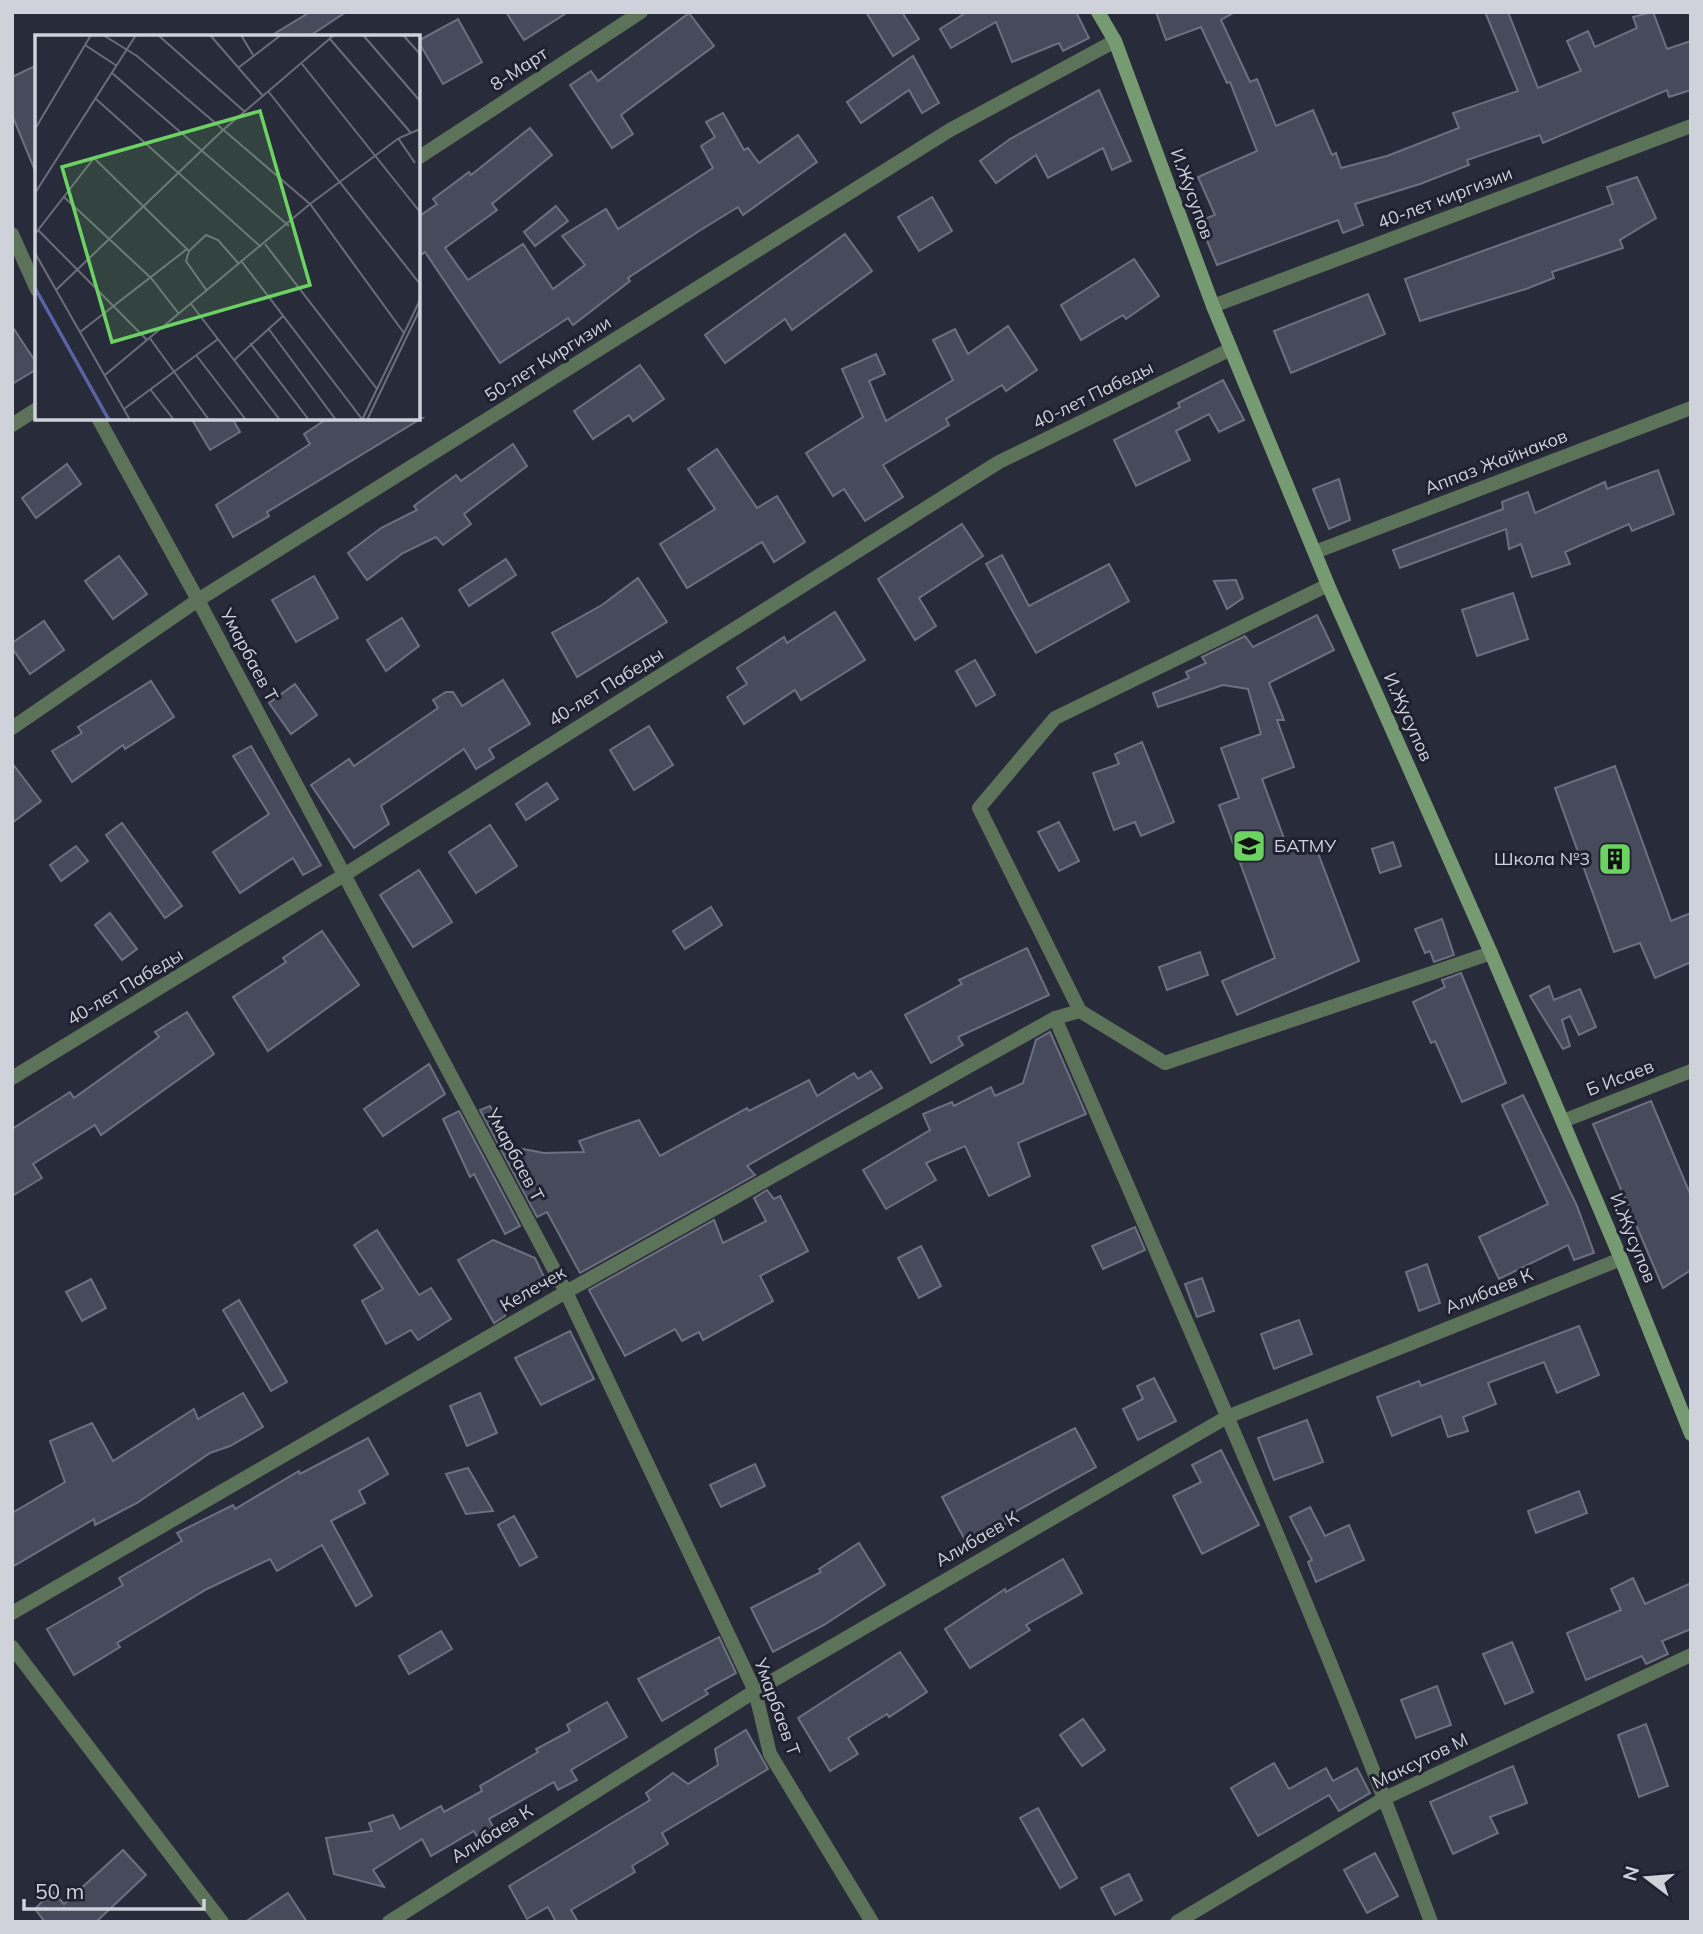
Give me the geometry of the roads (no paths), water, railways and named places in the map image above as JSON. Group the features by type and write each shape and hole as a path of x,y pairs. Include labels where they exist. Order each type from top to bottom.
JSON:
{"street":[{"name":"8-Март","path":"420,157 641,12"},
{"name":"И.Жусупов","path":"1098,12 1115,41 1213,306 1328,585 1563,1121 1691,1434"},
{"name":"50-лет Киргизии","path":"12,729 198,600 950,130 1115,41"},
{"name":"40-лет киргизии","path":"1213,306 1691,126"},
{"path":"12,234 35,286"},
{"name":"40-лет Пабеды","path":"12,1078 344,875 999,462 1231,349"},
{"name":"Аппаз Жайнаков","path":"1315,552 1691,408"},
{"path":"12,425 35,410"},
{"name":"Умарбаев Т","path":"99,420 198,600 566,1292 755,1691 770,1754 872,1922"},
{"path":"1328,585 1055,718 979,808 1080,1011 1165,1063 1491,953"},
{"name":"Келечек","path":"12,1613 566,1292 1055,1018 1080,1011"},
{"path":"1055,1018 1227,1417 1385,1798 1431,1922"},
{"name":"Б Исаев","path":"1563,1121 1691,1071"},
{"name":"Алибаев К","path":"389,1922 755,1691 1227,1417 1621,1259"},
{"path":"12,1647 222,1922"},
{"name":"Максутов М","path":"1177,1922 1385,1798 1691,1655"}],"place":[{"name":"БАТМУ","path":"1249,846"},
{"name":"Школа №3","path":"1615,859"}]}
